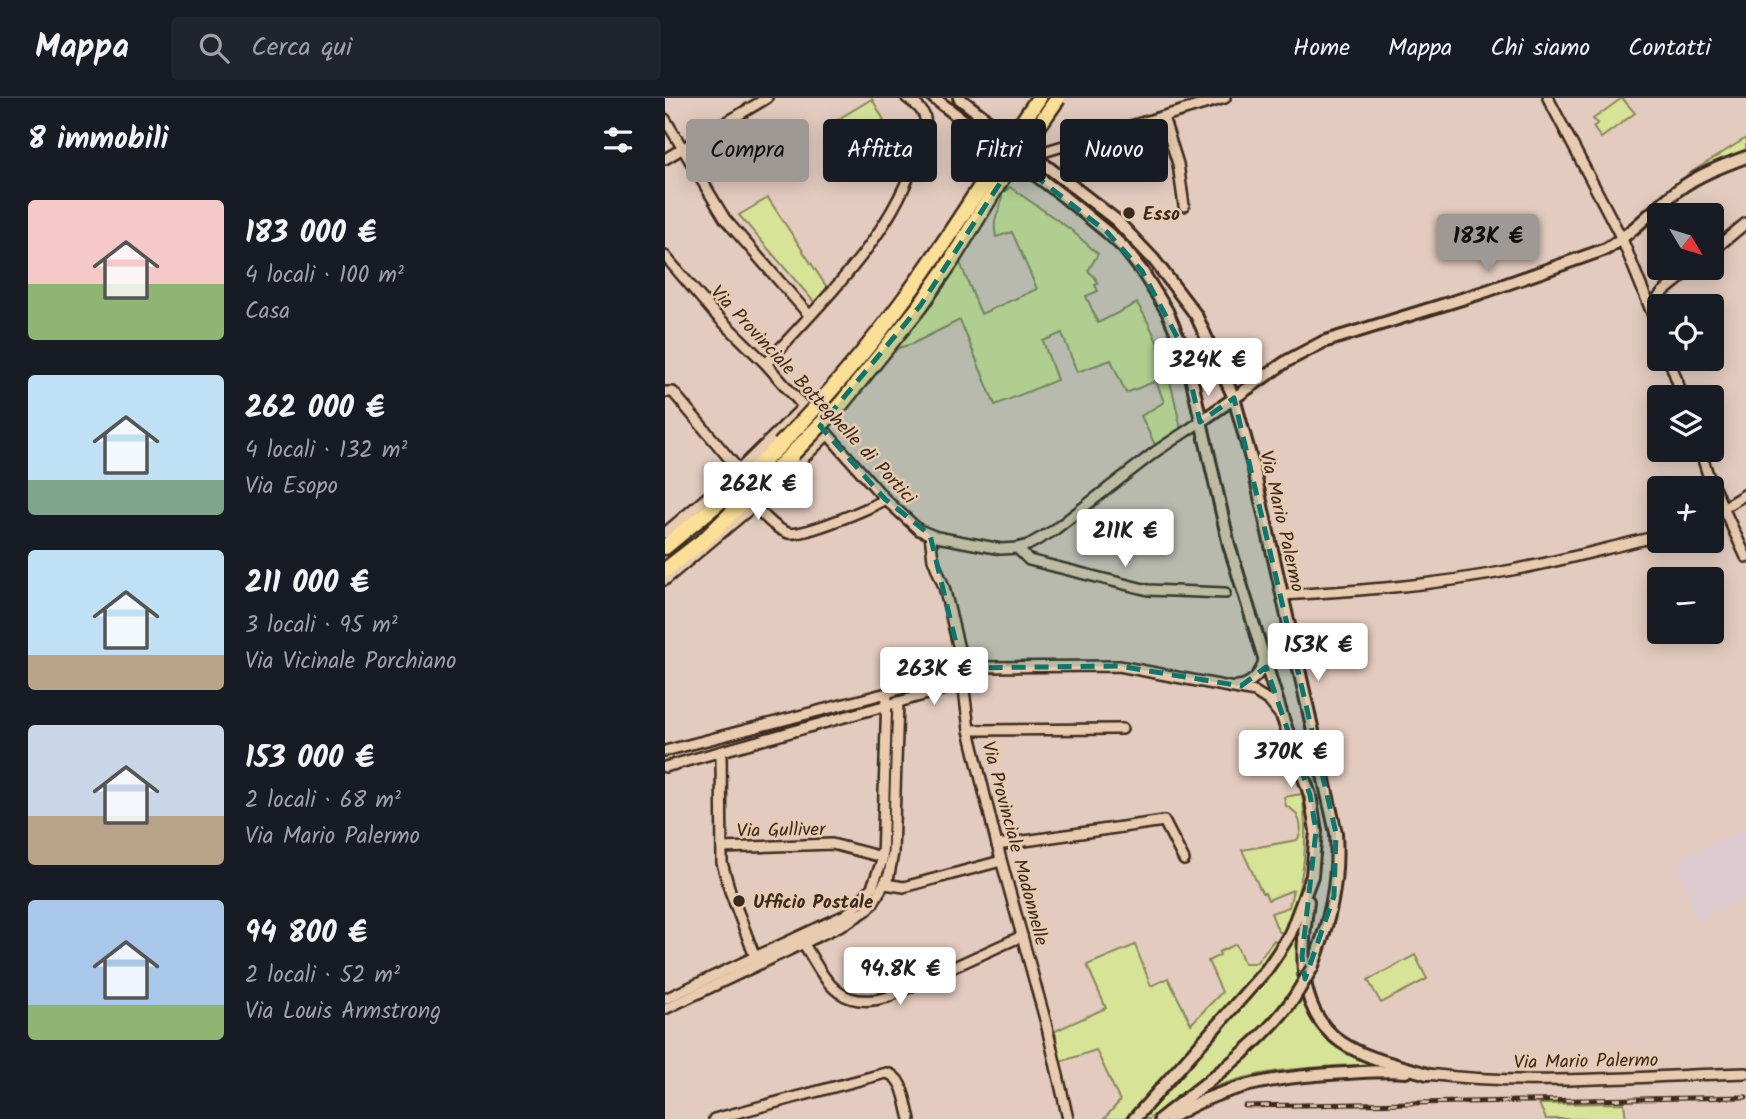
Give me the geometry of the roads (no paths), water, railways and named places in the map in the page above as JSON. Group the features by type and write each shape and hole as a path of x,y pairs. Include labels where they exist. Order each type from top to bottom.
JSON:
{"highway":[{"path":"665,547 734,490 780,445 825,399 865,351 927,267 1039,98"},
{"path":"665,570 705,539 841,404 920,306 1000,181 1058,98"}],"street":[{"path":"665,159 767,98"},
{"path":"766,364 852,267 889,217 912,171 925,127 925,117 907,98"},
{"path":"934,98 1072,203 1124,248 1167,311 1183,348 1229,545 1283,719 1310,795 1316,831 1302,956 1308,1001 1323,1025 1340,1041 1363,1053 1427,1074"},
{"name":"Via Mario Palermo","path":"960,98 987,119"},
{"path":"1046,151 1224,98"},
{"path":"1548,98 1622,239 1647,301"},
{"path":"1163,117 1179,172 1184,206"},
{"path":"665,119 735,232 809,315"},
{"path":"1200,422 1287,361 1323,341 1576,261 1622,239 1693,180 1746,157"},
{"name":"Via Mario Palermo","path":"1046,165 1116,220 1154,260 1196,315 1234,398 1254,466 1336,833 1338,865 1328,927 1312,968 1294,998 1249,1049 1160,1119"},
{"path":"1724,241 1746,223"},
{"name":"Via Provinciale Botteghelle di Portici","path":"665,256 713,312 766,364 885,499 914,526 930,535 1001,549 1028,545 1053,531 1155,452 1200,422"},
{"path":"1661,294 1678,280"},
{"path":"665,392 673,392 739,470"},
{"path":"665,533 739,470 804,406"},
{"path":"665,580 754,506 827,435"},
{"path":"1746,494 1724,507 1746,557"},
{"path":"754,506 778,528 796,534 869,509 885,499"},
{"name":"Via Provinciale Madonnelle","path":"930,535 933,559 944,587 962,668 969,730 1001,861 1046,1023 1067,1119"},
{"path":"1282,595 1469,578 1647,539"},
{"path":"1017,548 1029,560 1148,590 1224,593"},
{"path":"1232,686 1248,683 1257,676 1264,660"},
{"path":"665,751 887,693 947,676 962,668 1115,666 1232,686 1263,696 1283,719"},
{"path":"665,767 963,684"},
{"path":"887,693 898,702"},
{"path":"665,999 845,915 856,907 872,887 879,874 882,857 887,693"},
{"path":"665,1009 804,944 867,910 885,884 893,853 898,702"},
{"path":"969,730 1122,729"},
{"path":"721,752 724,876 755,957"},
{"path":"997,845 1164,821 1184,860"},
{"name":"Via Gulliver","path":"722,848 832,844 882,857"},
{"path":"885,884 904,887 1001,861"},
{"path":"1134,1119 1267,969 1290,934 1311,876"},
{"path":"804,944 832,989 849,998 871,1001 888,996 1022,936"},
{"path":"1169,1119 1212,1096 1300,1075 1394,1070 1427,1074"},
{"path":"714,1119 886,1073 897,1078 909,1119"},
{"name":"Via Mario Palermo","path":"1427,1074 1530,1080 1746,1073"}],"railway":[{"path":"1245,1106 1746,1097"}],"place":[{"name":"Esso","path":"1129,213"},
{"name":"Ufficio Postale","path":"739,901"}]}
